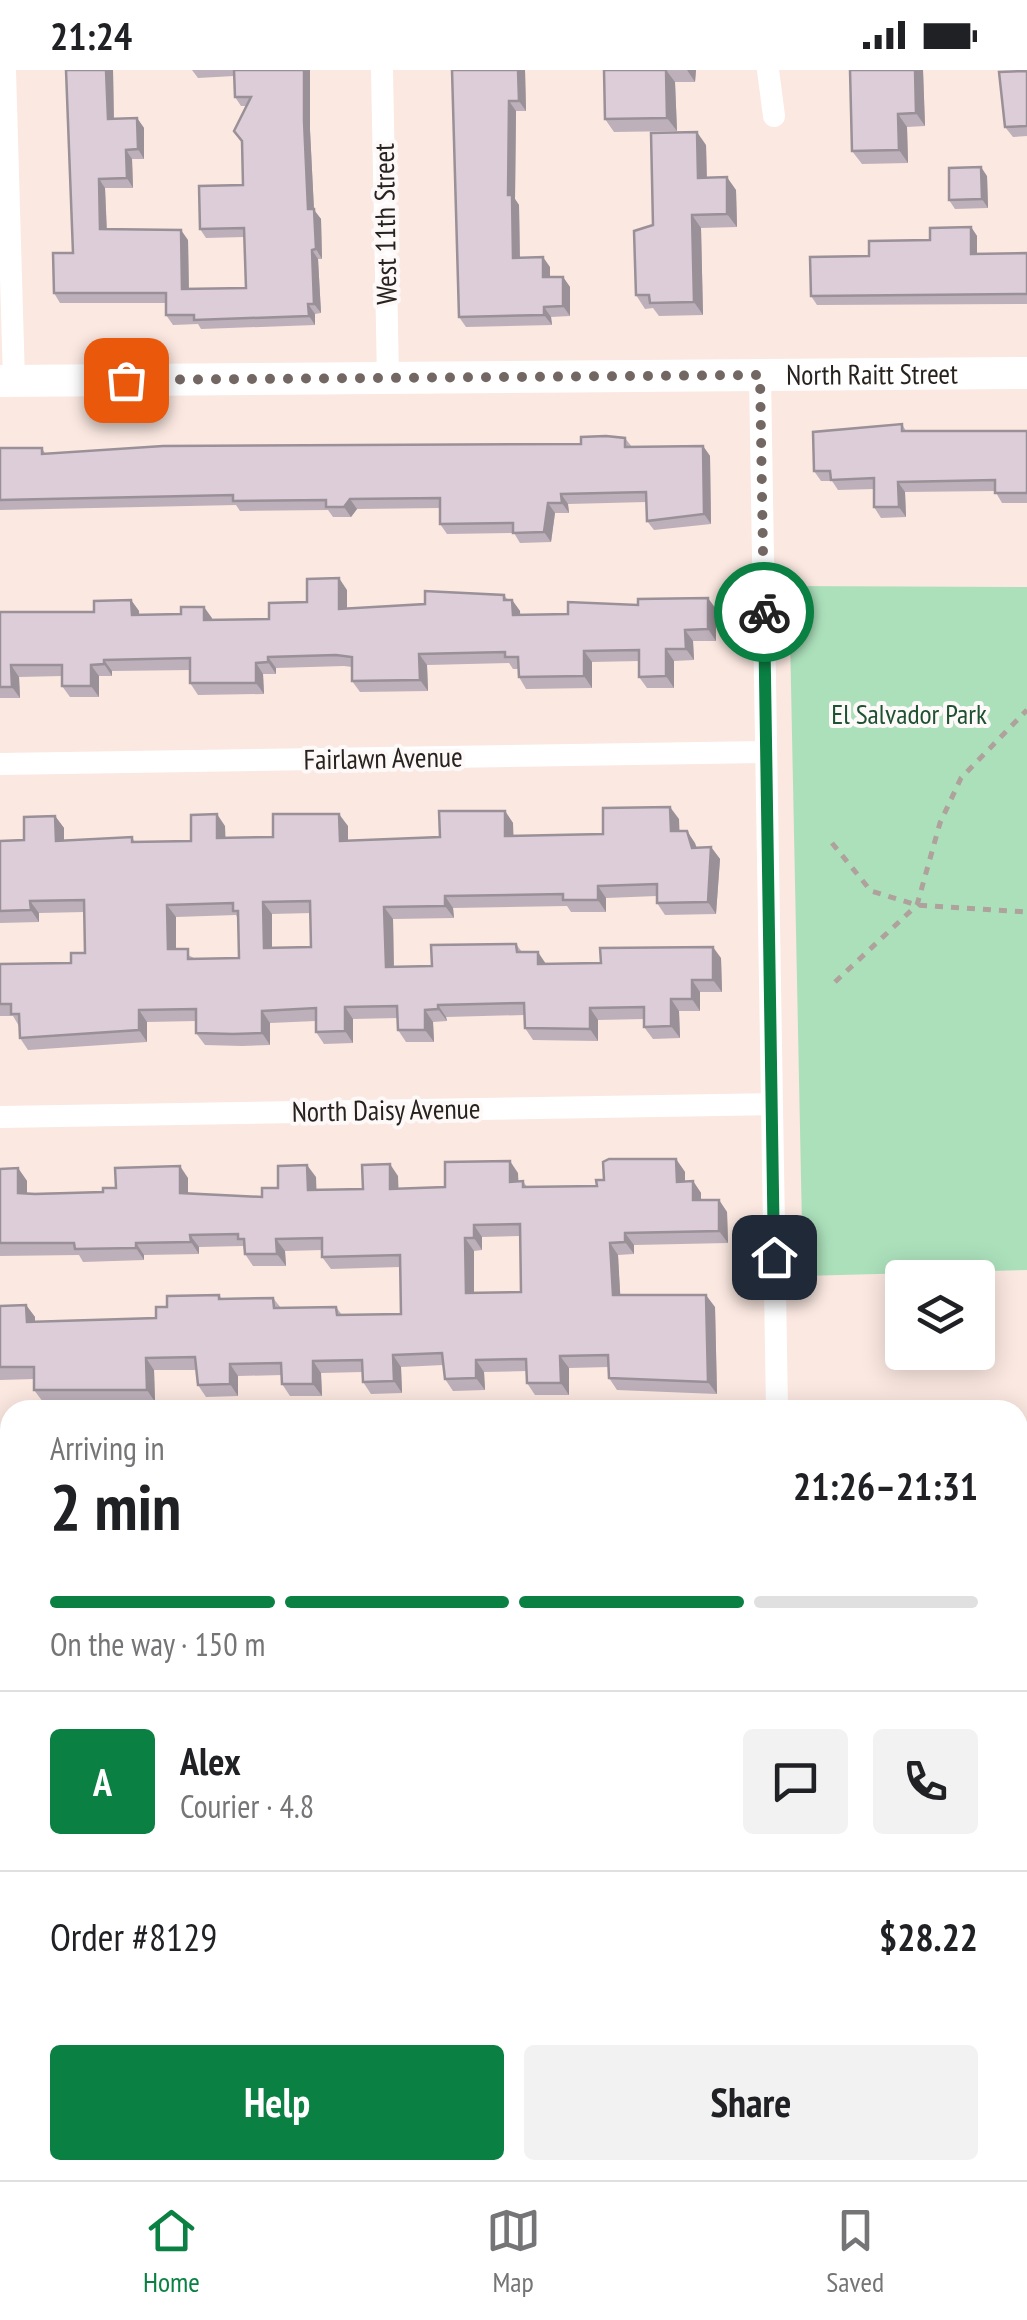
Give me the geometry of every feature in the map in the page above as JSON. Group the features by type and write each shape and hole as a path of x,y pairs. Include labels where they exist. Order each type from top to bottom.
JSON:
{"street":[{"path":"5,70 7,381"},
{"name":"West 11th Street","path":"382,70 388,378"},
{"path":"768,70 774,116"},
{"name":"North Raitt Street","path":"7,381 1027,372"},
{"path":"760,375 777,1400"},
{"name":"Fairlawn Avenue","path":"0,764 766,752"},
{"name":"North Daisy Avenue","path":"0,1117 772,1104"}],"path":[{"path":"835,982 916,905 940,823 961,778 1027,710"},
{"path":"832,844 871,891 916,905 1027,912"}],"green space":[{"name":"El Salvador Park","path":"789,586 1027,587 1027,1270 995,1271 995,1260 885,1260 885,1274 803,1276"}],"building":[{"path":"66,70 106,70 108,119 137,118 138,149 126,150 127,178 99,179 100,229 181,230 182,289 246,288 244,228 200,229 199,186 243,185 242,141 234,131 251,97 235,97 234,70 304,70 308,209 314,209 316,249 312,250 314,304 308,304 309,316 194,320 194,315 166,315 166,293 54,293 53,253 73,253"},
{"path":"452,70 518,70 519,101 509,101 508,195 512,195 513,258 543,257 543,277 563,277 563,306 544,307 544,315 459,317"},
{"path":"604,70 666,70 667,118 605,119"},
{"path":"850,70 915,70 916,113 898,114 899,150 852,151"},
{"path":"1025,70 1027,126 1005,127 999,72"},
{"path":"697,132 698,178 727,177 727,214 692,215 694,302 650,303 649,295 636,295 634,231 653,225 651,133"},
{"path":"981,167 982,199 949,200 949,168"},
{"path":"971,227 971,254 1027,253 1027,294 811,296 810,257 869,256 869,241 930,240 930,228"},
{"path":"902,424 902,431 1027,431 1027,493 995,493 995,480 898,482 899,507 874,507 874,478 831,480 830,471 814,471 813,432"},
{"path":"581,437 625,438 625,447 703,446 704,514 647,521 646,492 561,494 562,503 548,503 544,532 513,533 513,523 440,524 440,498 350,499 344,507 326,507 326,500 233,501 233,495 0,500 0,448 42,448 42,454 163,446 581,444"},
{"path":"339,578 339,609 425,604 425,591 504,595 504,600 512,600 513,615 568,614 568,602 638,605 638,599 708,598 708,629 685,630 686,649 666,649 666,676 639,677 639,650 584,651 584,676 519,677 518,657 505,657 505,652 419,654 420,680 352,681 352,657 336,655 268,657 268,662 256,663 256,683 190,683 190,658 104,660 104,664 91,665 91,686 62,686 62,665 11,665 12,687 0,687 0,612 94,612 94,601 131,600 132,615 181,614 181,607 204,607 204,620 269,619 269,603 307,602 307,579"},
{"path":"670,807 671,831 687,831 692,848 711,847 708,902 657,903 657,884 598,886 598,900 563,900 563,894 445,896 445,906 384,907 386,967 432,966 431,945 516,944 517,952 538,952 538,964 601,963 600,948 713,947 713,980 692,980 692,999 671,999 671,1026 644,1027 644,1007 590,1008 590,1029 525,1028 524,1003 438,1005 438,1009 425,1010 425,1030 398,1030 397,1006 345,1007 345,1031 316,1032 316,1008 262,1011 262,1033 196,1033 196,1009 139,1010 139,1030 20,1038 19,1014 11,1014 11,1004 0,1004 0,964 71,963 71,953 85,953 84,900 30,901 31,910 0,911 0,841 24,840 24,817 55,816 56,841 132,837 132,842 191,841 191,815 217,814 217,838 273,837 273,814 339,814 340,841 440,837 439,811 505,811 505,836 603,834 603,808","holes":["310,901 311,947 264,948 263,902","233,903 233,911 238,911 239,958 188,959 188,949 168,949 167,905"]},
{"path":"676,1159 677,1182 693,1181 693,1200 719,1200 719,1231 625,1233 625,1242 610,1243 613,1295 706,1295 708,1382 609,1378 608,1355 560,1356 561,1383 527,1383 526,1359 476,1360 476,1378 445,1379 442,1353 393,1355 394,1381 363,1382 362,1360 313,1361 313,1384 282,1384 281,1363 230,1364 230,1384 198,1385 195,1357 146,1358 147,1390 34,1390 34,1367 0,1367 0,1306 26,1305 27,1322 156,1318 156,1307 167,1307 167,1296 273,1298 274,1308 336,1307 337,1315 401,1314 400,1255 322,1257 322,1238 276,1239 277,1254 245,1254 244,1239 238,1239 238,1234 190,1235 191,1242 136,1243 136,1248 75,1249 74,1243 0,1243 0,1169 18,1168 18,1193 35,1194 103,1192 103,1188 116,1188 115,1168 180,1166 180,1193 262,1197 262,1188 278,1188 278,1166 307,1165 308,1190 363,1189 362,1165 390,1164 390,1189 445,1187 445,1162 510,1161 510,1182 523,1181 523,1187 597,1186 596,1180 604,1180 603,1162","holes":["520,1224 521,1292 466,1293 465,1238 474,1238 474,1225"]}],"way so far":[{"path":"126,380 760,375 764,612"}],"route":[{"path":"764,612 774,1257"}]}
